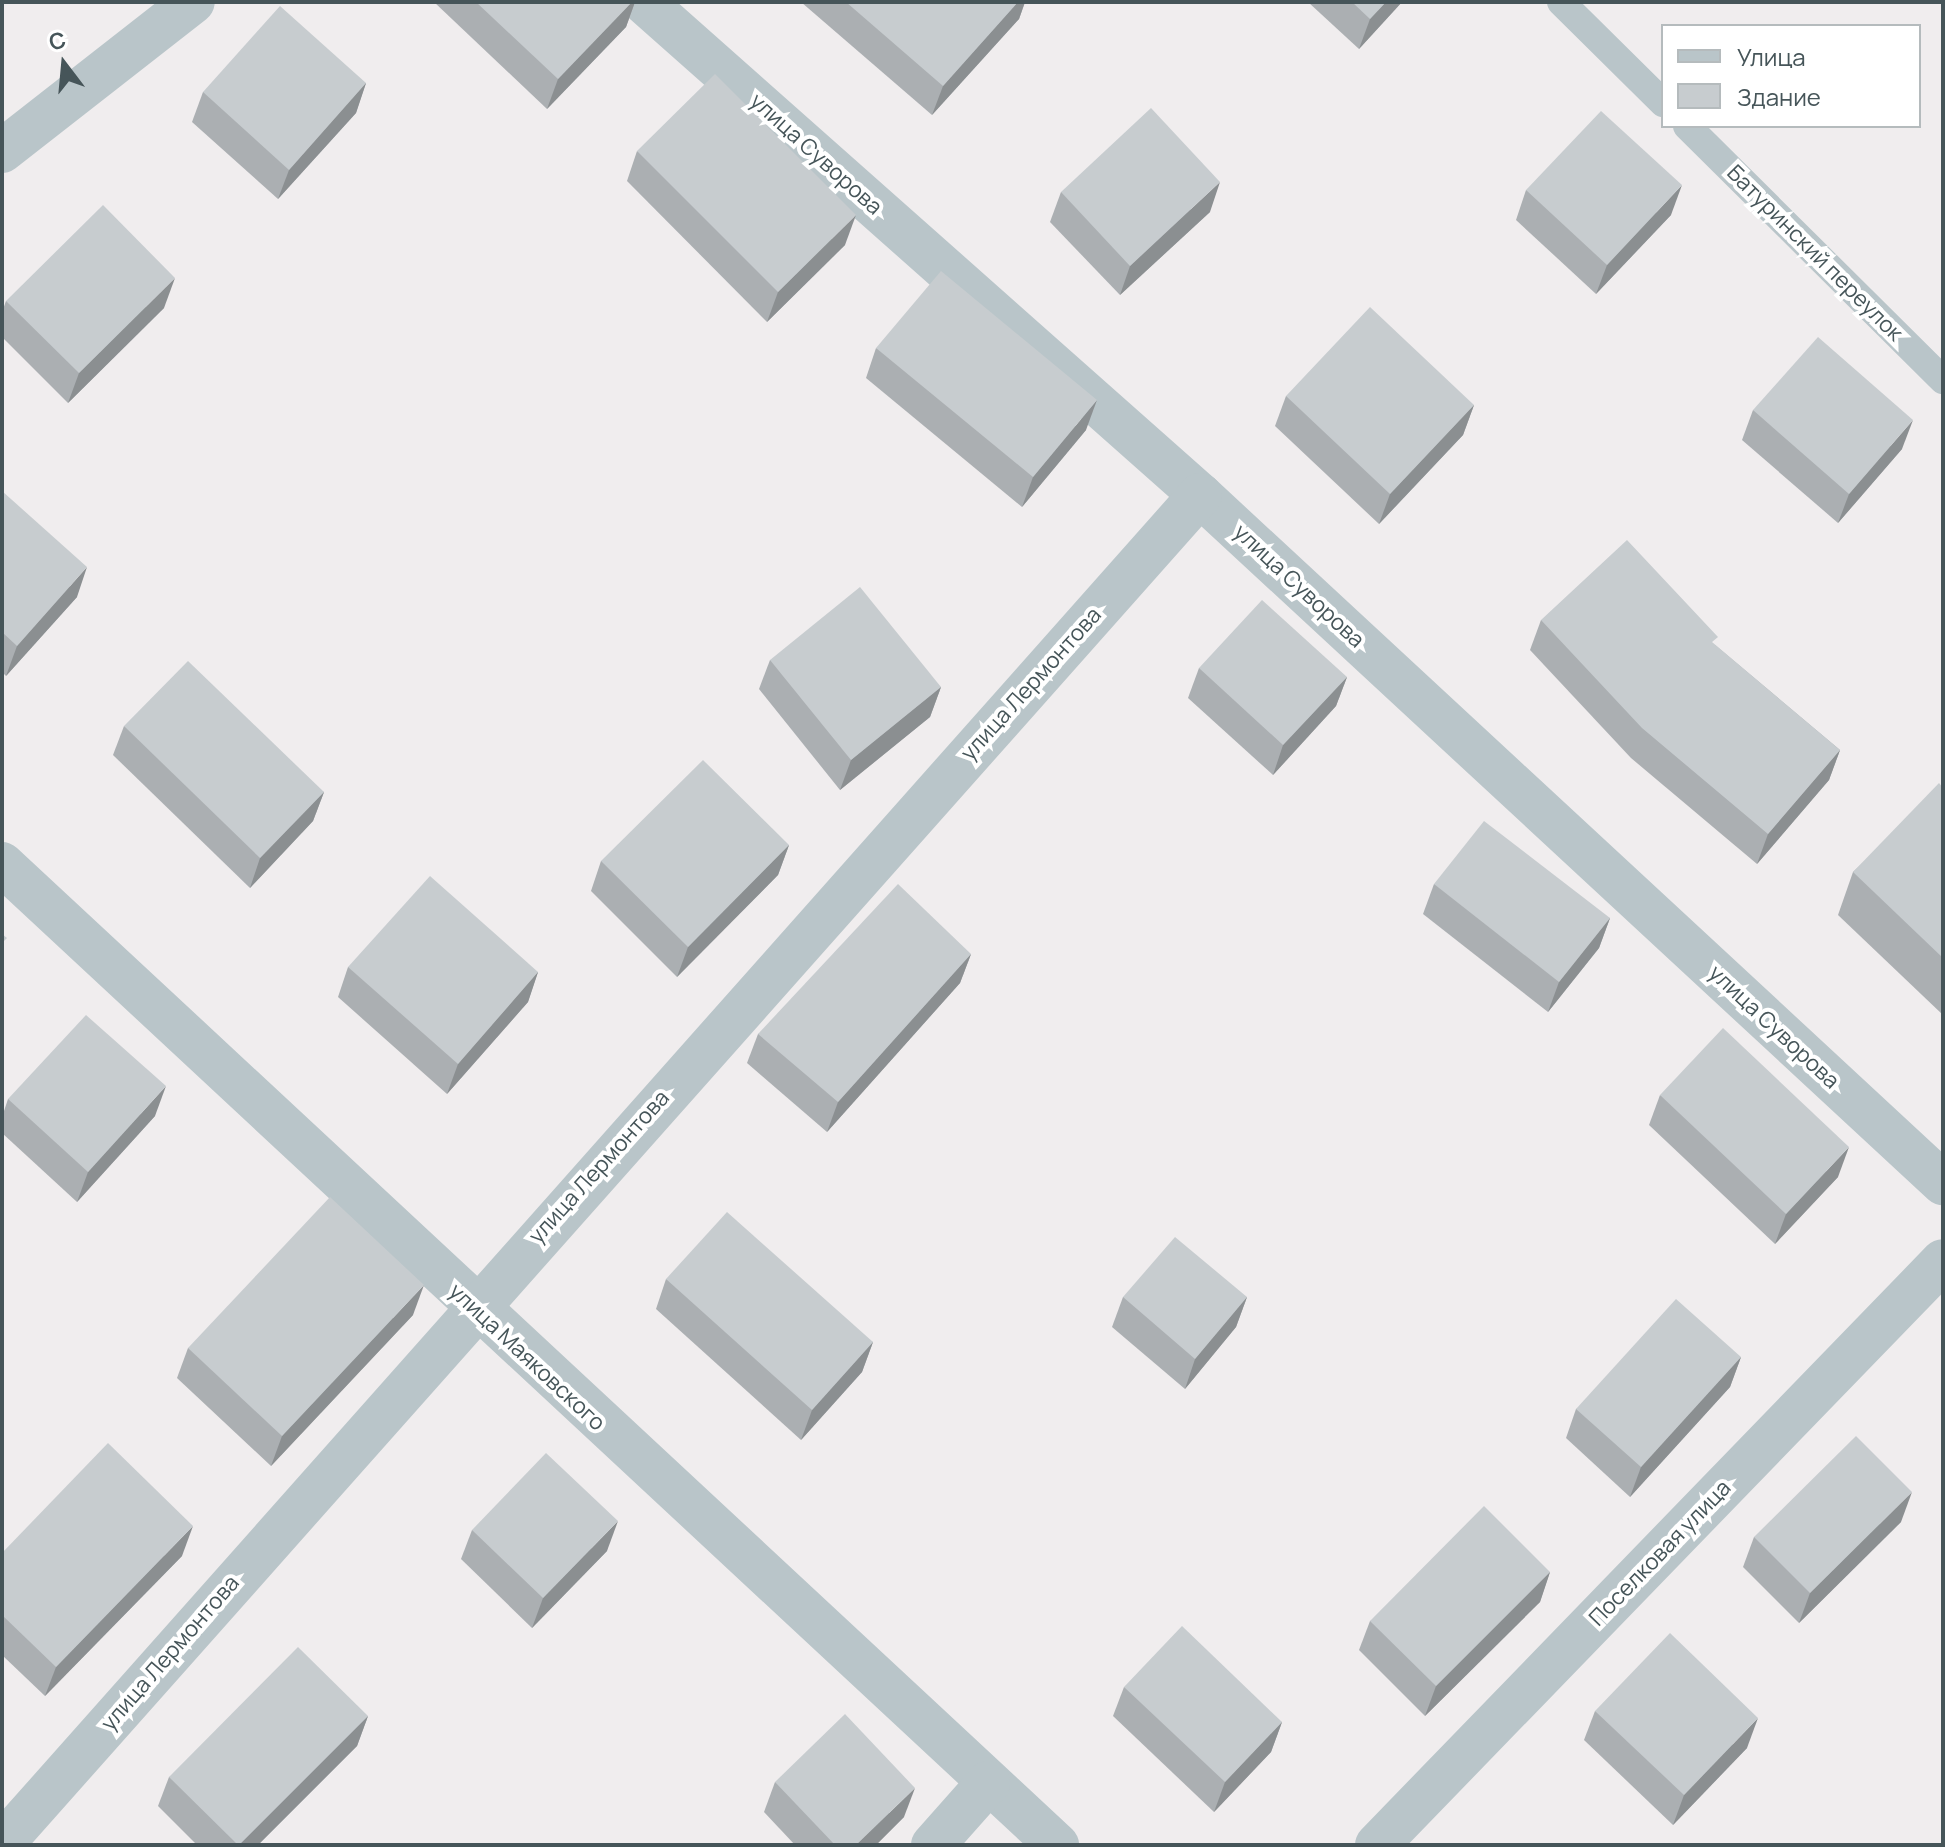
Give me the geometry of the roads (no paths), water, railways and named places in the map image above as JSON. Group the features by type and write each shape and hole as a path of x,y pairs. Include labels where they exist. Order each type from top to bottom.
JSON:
{"street":[{"path":"2,151 193,2"},
{"name":"улица Суворова","path":"644,2 1200,495 1943,1183"},
{"name":"улица Лермонтова","path":"2,1844 473,1308 1200,495"},
{"name":"улица Маяковского","path":"2,864 473,1308 1057,1845"},
{"name":"Поселковая улица","path":"1377,1845 1943,1261"},
{"path":"933,1845 988,1783"}],"lane":[{"path":"1561,2 1661,101"},
{"name":"Батуринский переулок","path":"1689,128 1943,380"}]}
